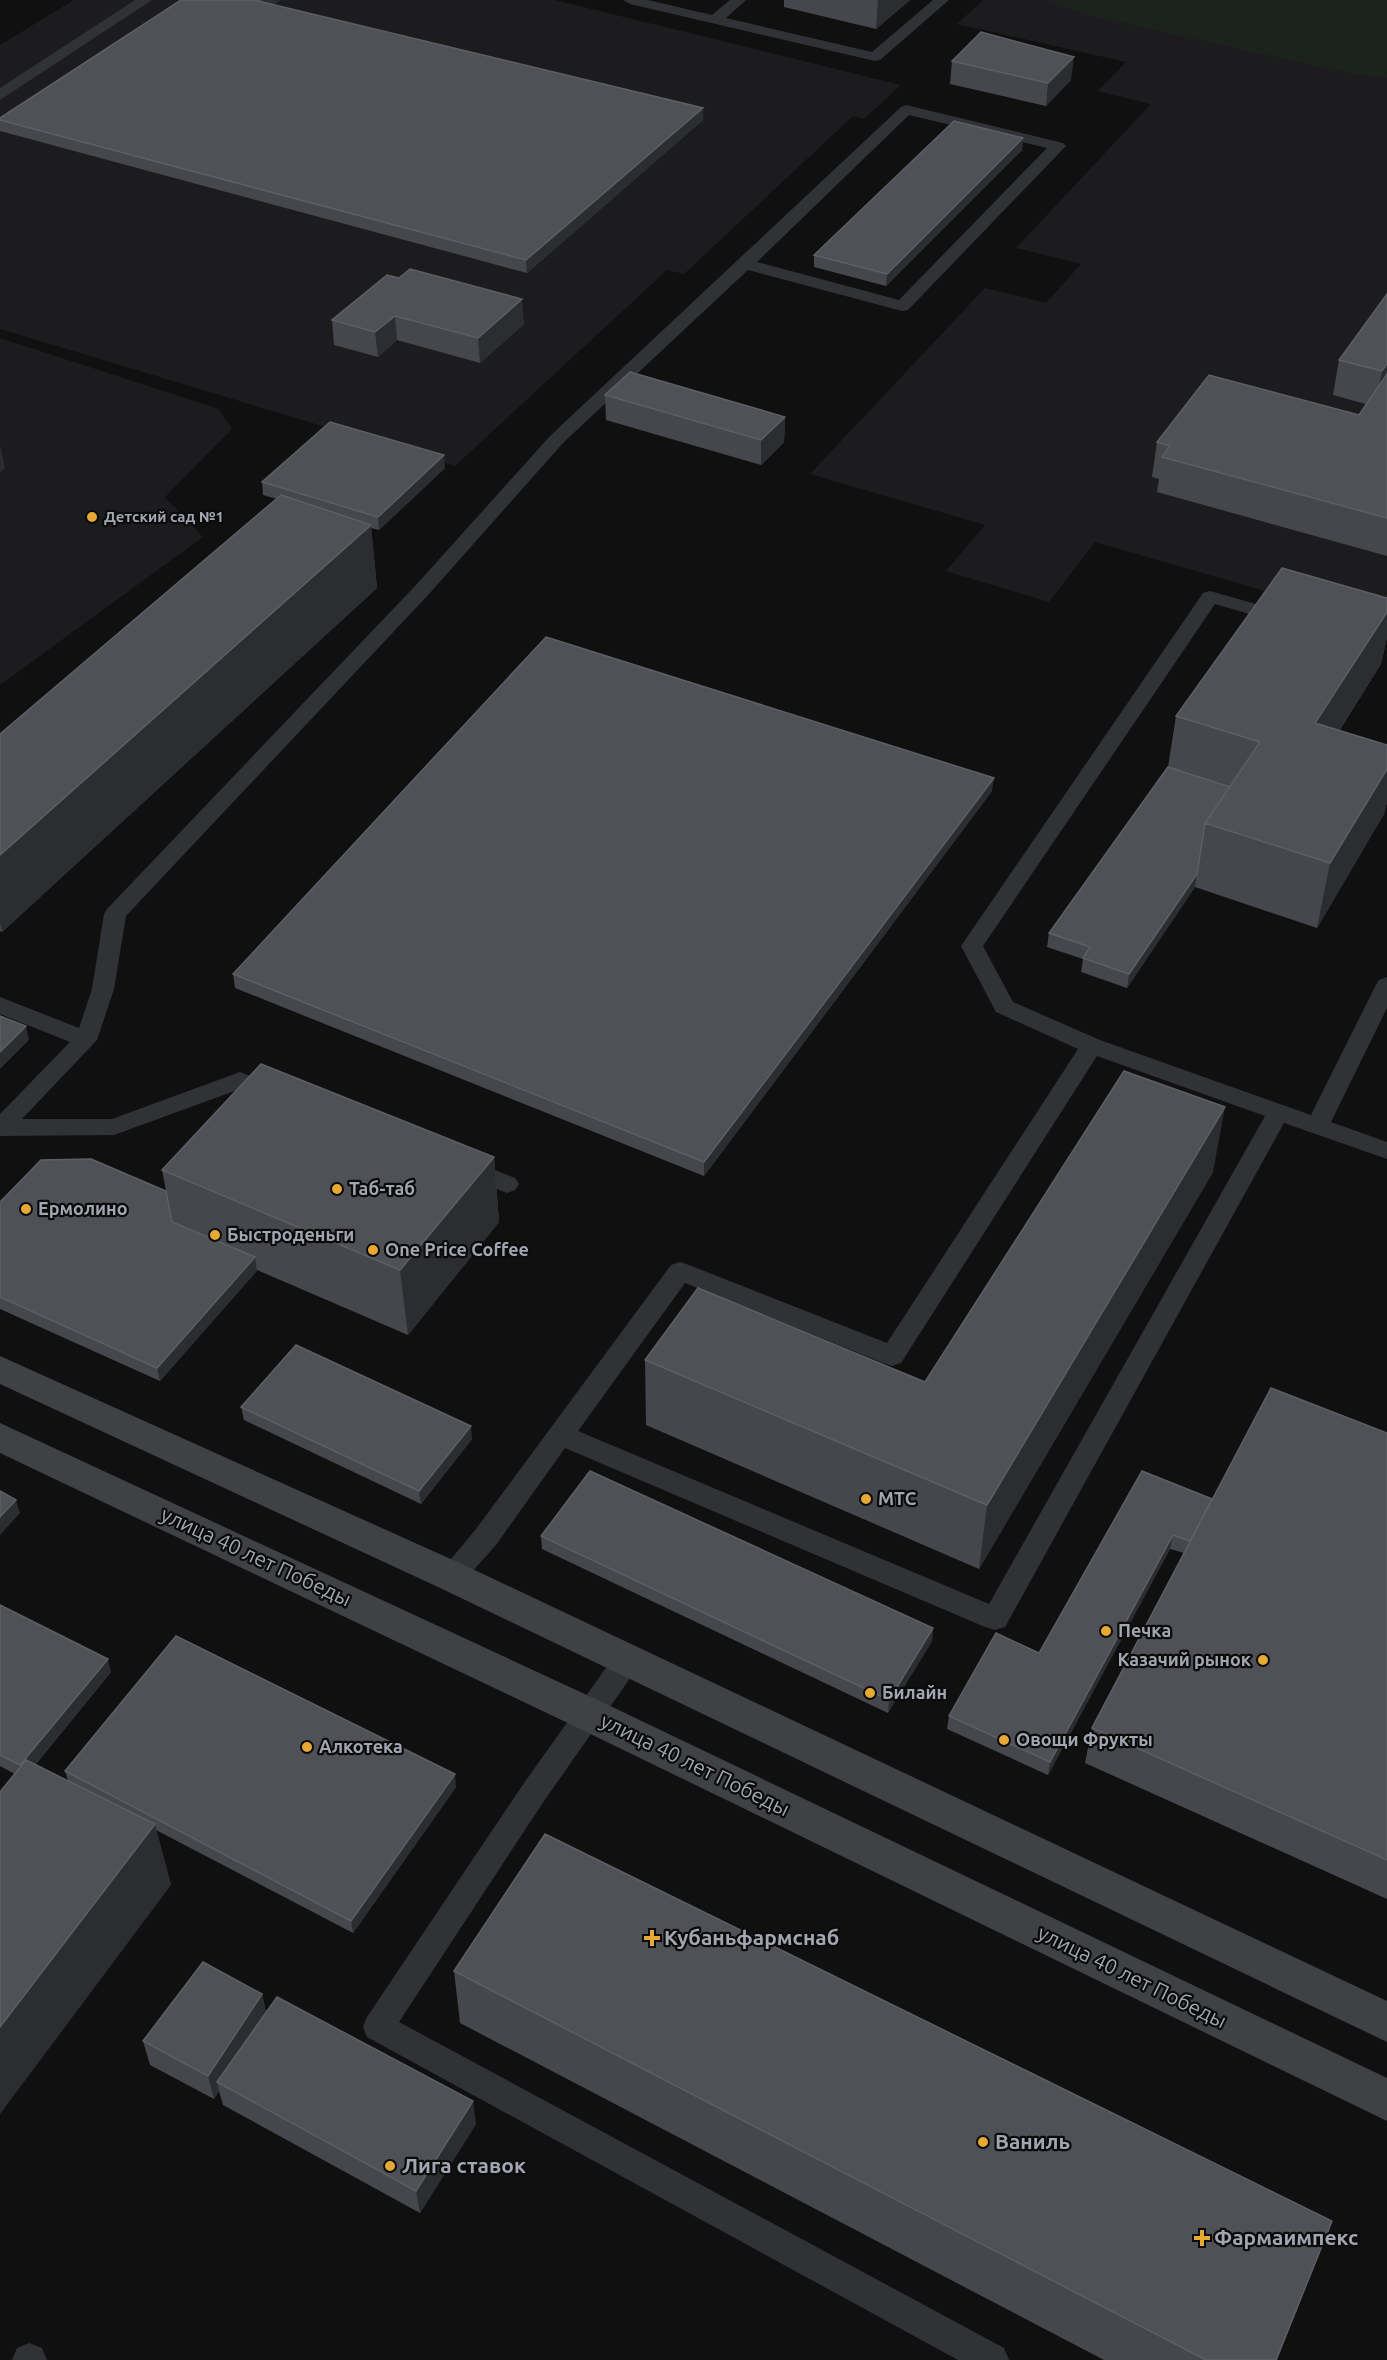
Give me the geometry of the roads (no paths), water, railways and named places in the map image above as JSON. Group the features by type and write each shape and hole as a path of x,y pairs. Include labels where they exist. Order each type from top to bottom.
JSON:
{"main road":[{"path":"0,1369 628,1659 1387,2022"},
{"name":"улица 40 лет Победы","path":"0,1437 588,1714 1387,2100"}],"lane":[{"path":"0,95 145,0"},
{"path":"630,0 875,57 942,0"},
{"path":"715,20 739,0"},
{"path":"0,1128 86,1040 103,989 115,914 423,589 557,439 906,110 1058,146 902,306 745,264"},
{"path":"1299,623 1210,597 972,946 1004,1007 1092,1046 1387,1151"},
{"path":"1317,1126 1387,985"},
{"path":"0,1005 86,1040"},
{"path":"451,1576 486,1537 680,1271 892,1356 1092,1046"},
{"path":"0,1128 114,1127 240,1080 296,1102"},
{"path":"561,1435 994,1619 1279,1112"},
{"path":"451,1162 507,1184"},
{"path":"628,1659 588,1714 378,2027 992,2360"}],"place":[{"name":"Детский сад №1","path":"92,517"},
{"name":"Таб-таб","path":"337,1189"},
{"name":"Ермолино","path":"26,1209"},
{"name":"Быстроденьги","path":"215,1235"},
{"name":"One Price Coffee","path":"373,1250"},
{"name":"МТС","path":"866,1499"},
{"name":"Печка","path":"1106,1631"},
{"name":"Казачий рынок","path":"1263,1660"},
{"name":"Билайн","path":"870,1693"},
{"name":"Овощи Фрукты","path":"1004,1740"},
{"name":"Алкотека","path":"307,1747"},
{"name":"Кубаньфармснаб","path":"652,1938"},
{"name":"Ваниль","path":"983,2142"},
{"name":"Лига ставок","path":"390,2166"},
{"name":"Фармаимпекс","path":"1202,2238"}]}
